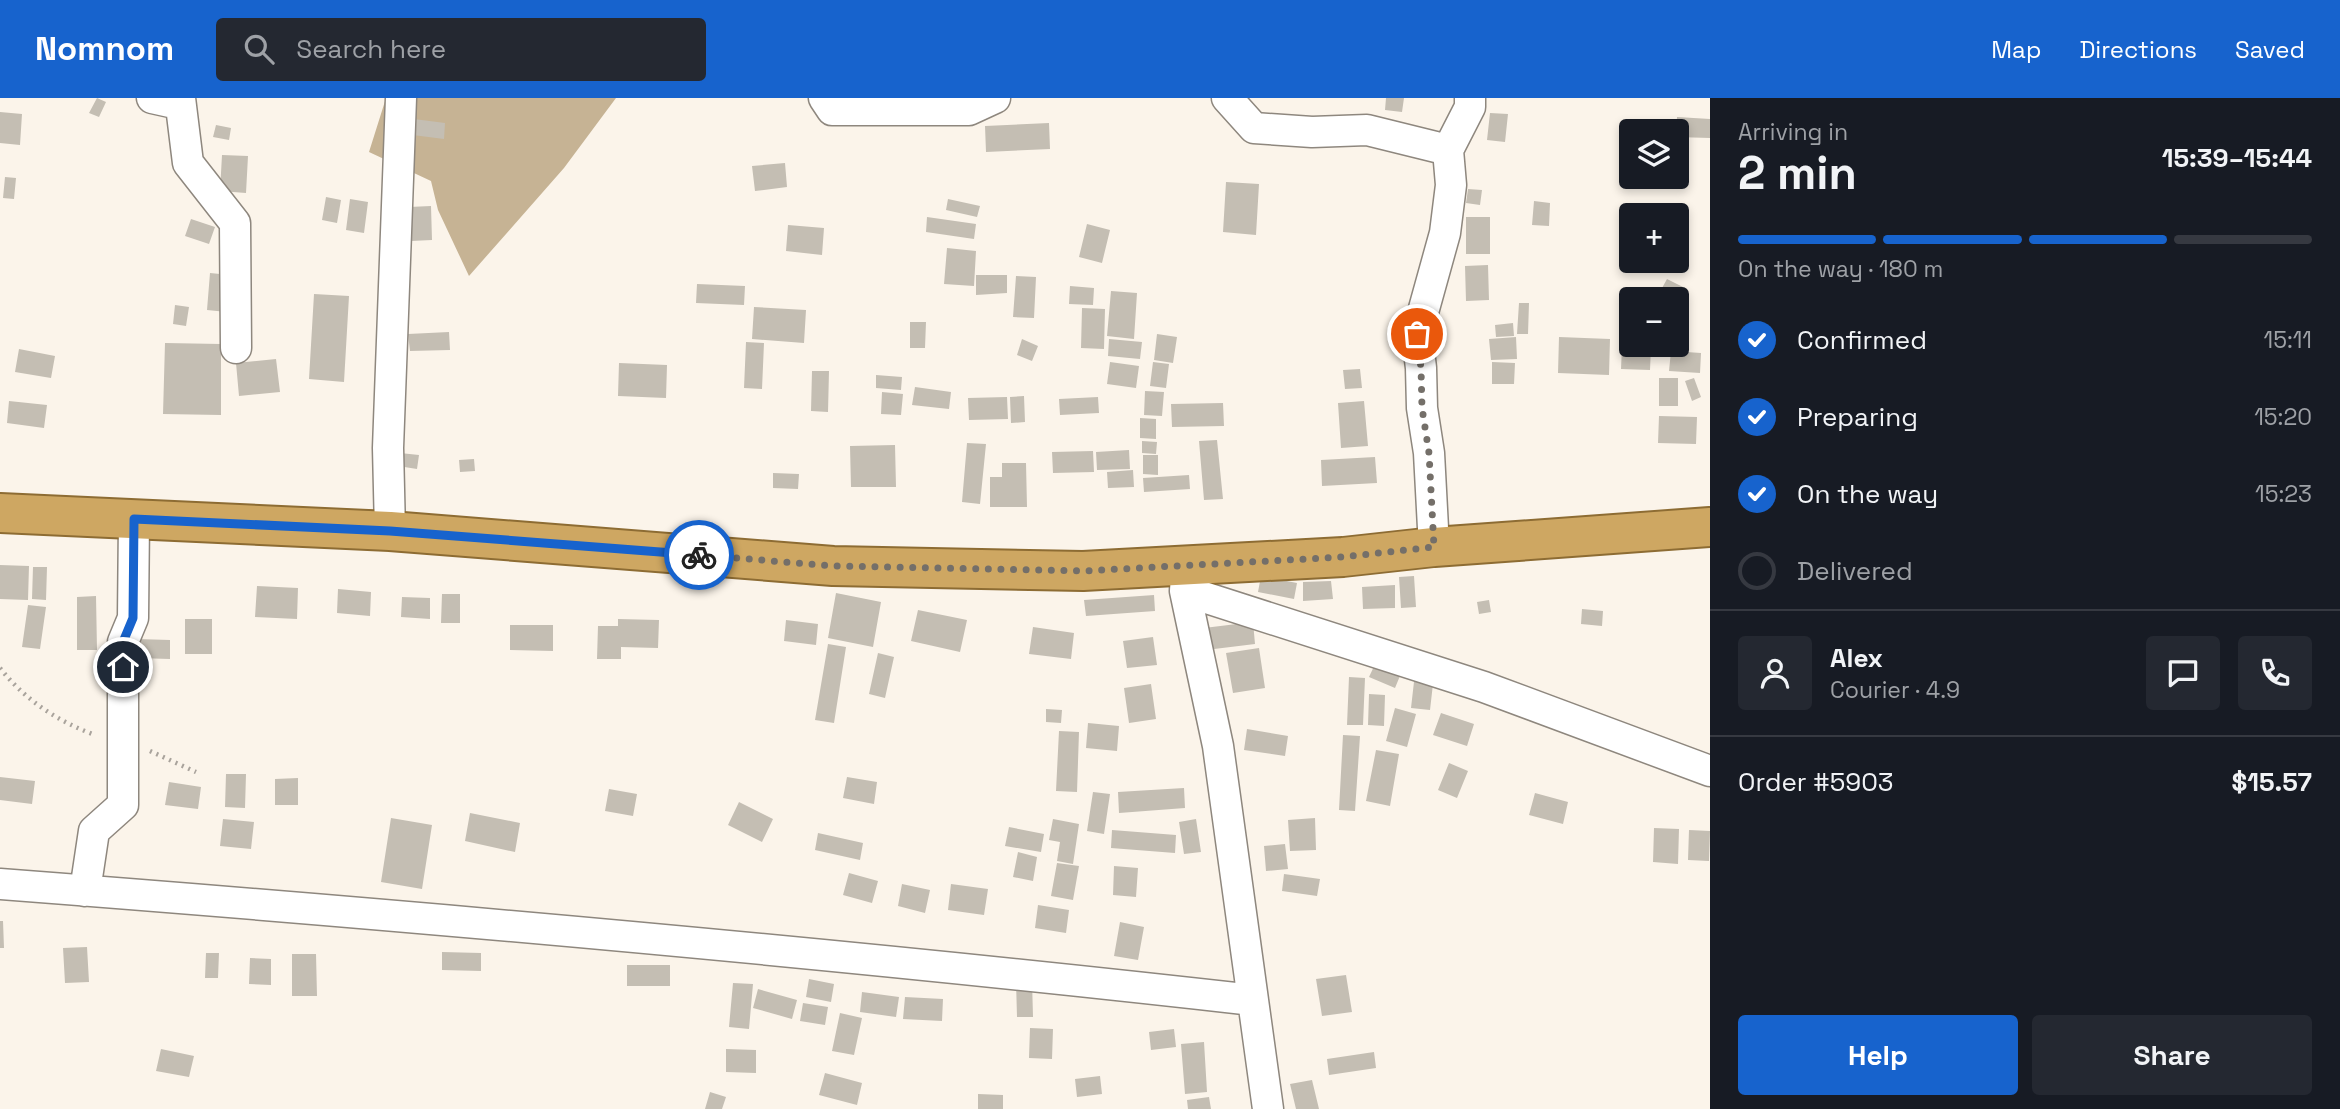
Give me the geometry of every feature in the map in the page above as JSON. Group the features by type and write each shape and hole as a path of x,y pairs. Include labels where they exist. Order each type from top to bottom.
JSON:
{"highway":[{"path":"0,513 390,531 834,566 1083,571 1186,579 1434,547 1710,527"}],"street":[{"path":"390,531 388,448 401,98"},
{"path":"824,98 832,110 970,110 995,98"},
{"path":"1227,98 1254,128 1312,132 1367,131 1448,150"},
{"path":"1434,547 1429,453 1422,408 1417,334 1445,233 1451,185 1448,150 1470,107 1470,98"},
{"path":"170,100 188,163 235,223 236,348"},
{"path":"85,891 94,831 123,805 123,642 133,618 134,519"},
{"path":"1186,579 1710,771"},
{"path":"1186,579 1218,746 1268,1109"},
{"path":"0,884 455,920 889,961 1253,1000"}],"shaded area":[{"path":"386,98 616,98 564,168 469,276 438,210 431,181 369,152"}],"building":[{"path":"97,98 106,102 99,117 89,113"},
{"path":"1386,98 1404,98 1402,112 1385,110"},
{"path":"0,112 22,114 20,145 0,143"},
{"path":"1490,113 1508,114 1505,142 1487,140"},
{"path":"1677,117 1710,119 1710,138 1689,137 1689,119"},
{"path":"406,118 445,123 444,139 405,134"},
{"path":"1049,123 1050,149 986,152 985,126"},
{"path":"216,125 231,128 229,140 213,137"},
{"path":"222,155 248,156 246,193 220,191"},
{"path":"785,163 787,187 755,191 752,166"},
{"path":"5,177 16,178 14,199 3,198"},
{"path":"1226,182 1259,184 1256,235 1223,232"},
{"path":"1468,189 1482,190 1480,205 1466,203"},
{"path":"326,197 341,200 337,223 322,220"},
{"path":"350,199 368,202 364,233 346,230"},
{"path":"948,199 980,206 977,217 946,210"},
{"path":"1534,201 1550,203 1549,226 1532,225"},
{"path":"431,206 432,240 411,241 409,207"},
{"path":"927,217 976,224 974,239 926,232"},
{"path":"1466,217 1490,217 1490,254 1466,254"},
{"path":"191,219 215,227 209,244 185,236"},
{"path":"1087,224 1110,230 1102,263 1079,257"},
{"path":"788,225 824,228 822,255 786,251"},
{"path":"947,248 976,251 974,286 944,284"},
{"path":"1488,265 1489,300 1466,301 1465,266"},
{"path":"210,273 230,275 227,312 207,310"},
{"path":"976,275 1007,275 1007,293 976,295"},
{"path":"1016,276 1036,277 1034,318 1013,317"},
{"path":"1667,279 1683,287 1663,287"},
{"path":"697,284 745,286 744,305 696,303"},
{"path":"1070,286 1094,288 1093,305 1069,304"},
{"path":"1111,291 1137,293 1134,339 1107,336"},
{"path":"314,294 349,296 344,382 309,379"},
{"path":"1519,303 1529,303 1528,334 1517,334"},
{"path":"175,305 189,307 186,326 173,324"},
{"path":"754,307 806,310 804,343 752,339"},
{"path":"1082,308 1105,309 1104,349 1081,348"},
{"path":"910,322 926,322 925,348 910,348"},
{"path":"1513,323 1514,336 1496,337 1495,325"},
{"path":"449,332 450,350 410,351 408,334"},
{"path":"1157,334 1177,337 1173,363 1154,360"},
{"path":"1516,337 1517,359 1491,360 1489,339"},
{"path":"1559,337 1610,339 1609,375 1558,373"},
{"path":"1022,339 1038,346 1032,361 1017,355"},
{"path":"1109,339 1142,342 1140,359 1108,356"},
{"path":"746,342 764,343 762,389 744,388"},
{"path":"165,343 221,344 221,415 163,414"},
{"path":"19,349 55,356 51,378 15,372"},
{"path":"1689,352 1701,353 1700,373 1669,371 1670,357 1689,357"},
{"path":"1622,357 1651,357 1650,370 1621,369"},
{"path":"276,359 280,392 239,396 236,363"},
{"path":"1110,362 1139,366 1136,388 1107,384"},
{"path":"1153,362 1169,364 1166,388 1150,386"},
{"path":"1492,362 1515,363 1514,384 1492,384"},
{"path":"619,363 667,365 666,398 618,396"},
{"path":"1360,369 1362,388 1345,389 1343,370"},
{"path":"812,371 829,371 828,412 811,411"},
{"path":"876,375 902,377 901,390 876,388"},
{"path":"1659,378 1678,378 1678,406 1659,406"},
{"path":"1694,378 1701,397 1692,401 1685,381"},
{"path":"915,387 951,392 949,409 912,405"},
{"path":"1145,391 1164,392 1162,416 1144,415"},
{"path":"882,392 903,394 901,415 881,414"},
{"path":"1024,396 1025,422 1011,423 1010,397"},
{"path":"1007,397 1008,419 969,420 968,398"},
{"path":"1098,397 1099,413 1060,415 1059,399"},
{"path":"9,401 47,405 44,428 7,423"},
{"path":"1364,401 1368,446 1341,448 1338,403"},
{"path":"1223,403 1224,426 1172,427 1171,404"},
{"path":"1659,416 1697,417 1696,444 1658,443"},
{"path":"1140,418 1156,419 1156,439 1140,438"},
{"path":"1217,440 1223,499 1204,500 1199,441"},
{"path":"1142,441 1157,442 1156,454 1142,453"},
{"path":"967,443 986,444 980,504 962,502"},
{"path":"895,445 896,487 851,487 850,446"},
{"path":"1129,450 1130,469 1097,470 1096,452"},
{"path":"1093,451 1094,472 1053,473 1052,452"},
{"path":"400,453 419,455 417,469 398,466"},
{"path":"1143,455 1158,455 1158,475 1143,474"},
{"path":"1375,457 1377,483 1322,486 1321,460"},
{"path":"474,459 475,471 460,472 459,460"},
{"path":"1002,463 1026,463 1027,507 990,507 990,477 1002,477"},
{"path":"1133,470 1134,487 1108,488 1107,472"},
{"path":"773,473 799,474 798,489 773,488"},
{"path":"1189,475 1190,489 1144,492 1143,478"},
{"path":"0,565 29,566 28,600 0,599"},
{"path":"33,567 47,567 46,600 32,599"},
{"path":"1261,576 1297,583 1294,599 1258,592"},
{"path":"1414,576 1416,607 1401,608 1399,577"},
{"path":"1331,581 1333,599 1303,601 1303,582"},
{"path":"1395,585 1395,608 1363,609 1362,587"},
{"path":"257,586 298,588 297,619 255,617"},
{"path":"338,589 371,592 370,616 337,613"},
{"path":"836,593 881,602 873,647 828,638"},
{"path":"442,594 460,594 460,623 441,623"},
{"path":"1154,595 1155,611 1086,616 1084,600"},
{"path":"96,596 97,650 77,650 77,597"},
{"path":"402,597 430,598 430,619 401,617"},
{"path":"1489,600 1491,612 1479,614 1477,602"},
{"path":"28,605 46,607 40,649 22,647"},
{"path":"1582,609 1603,611 1602,626 1581,624"},
{"path":"918,610 967,620 960,652 911,641"},
{"path":"185,619 212,619 212,654 185,654"},
{"path":"618,619 659,620 658,648 621,647 621,659 597,659 598,626 618,626"},
{"path":"786,620 818,624 816,645 784,641"},
{"path":"1253,622 1255,644 1206,650 1204,628"},
{"path":"510,625 553,625 553,651 510,650"},
{"path":"1033,627 1074,633 1071,659 1029,654"},
{"path":"1153,637 1157,665 1127,668 1123,641"},
{"path":"137,639 170,640 170,659 137,658"},
{"path":"828,644 846,647 834,723 815,720"},
{"path":"1259,648 1265,688 1233,693 1226,653"},
{"path":"878,653 894,657 885,698 869,694"},
{"path":"1377,660 1402,671 1395,688 1369,677"},
{"path":"1415,673 1434,675 1430,710 1411,708"},
{"path":"1349,677 1365,678 1363,725 1347,725"},
{"path":"1151,684 1156,719 1129,723 1124,688"},
{"path":"1369,694 1385,695 1384,726 1368,725"},
{"path":"1395,708 1416,714 1407,747 1386,741"},
{"path":"1046,709 1062,710 1061,723 1046,722"},
{"path":"1441,713 1474,724 1467,746 1433,735"},
{"path":"1088,723 1119,726 1117,751 1086,748"},
{"path":"1247,729 1288,736 1285,756 1244,750"},
{"path":"1059,731 1079,732 1077,792 1056,791"},
{"path":"1343,735 1360,736 1355,811 1339,810"},
{"path":"1376,750 1399,754 1390,806 1366,801"},
{"path":"1449,763 1468,771 1457,798 1438,790"},
{"path":"226,774 246,774 245,808 225,807"},
{"path":"0,777 35,781 32,804 0,800"},
{"path":"847,777 877,782 874,804 843,798"},
{"path":"298,778 298,805 275,805 275,779"},
{"path":"169,782 201,787 198,809 165,805"},
{"path":"1184,788 1185,808 1119,813 1118,792"},
{"path":"609,789 637,794 633,816 605,811"},
{"path":"1093,792 1110,794 1104,834 1087,831"},
{"path":"1535,793 1568,802 1563,824 1529,815"},
{"path":"739,802 773,819 762,842 728,825"},
{"path":"470,813 520,823 515,852 465,841"},
{"path":"391,818 432,825 422,889 381,882"},
{"path":"1315,818 1316,850 1290,851 1288,820"},
{"path":"223,819 254,822 251,849 220,846"},
{"path":"1053,819 1079,824 1073,864 1057,861 1060,842 1049,840"},
{"path":"1196,819 1201,852 1184,854 1179,822"},
{"path":"1009,827 1044,834 1041,852 1005,846"},
{"path":"1654,828 1679,829 1678,864 1653,862"},
{"path":"1112,830 1176,835 1175,853 1111,848"},
{"path":"1689,830 1710,831 1709,861 1688,860"},
{"path":"818,833 863,843 860,860 815,850"},
{"path":"1285,844 1288,869 1266,871 1264,846"},
{"path":"1018,852 1037,857 1033,881 1013,877"},
{"path":"1057,863 1079,866 1073,900 1051,896"},
{"path":"1114,866 1138,868 1136,897 1113,895"},
{"path":"849,873 878,881 872,903 843,895"},
{"path":"1284,874 1320,879 1317,896 1282,891"},
{"path":"902,884 930,890 925,913 898,906"},
{"path":"951,884 988,889 984,915 948,910"},
{"path":"1038,905 1069,910 1066,933 1035,928"},
{"path":"0,921 3,921 4,948 0,948"},
{"path":"1120,922 1144,927 1138,960 1114,956"},
{"path":"87,947 89,982 65,983 63,948"},
{"path":"442,952 481,953 481,971 442,970"},
{"path":"206,953 219,953 218,978 205,978"},
{"path":"292,954 316,954 317,996 292,996"},
{"path":"250,958 271,959 271,985 249,984"},
{"path":"627,965 670,965 670,986 627,986"},
{"path":"1346,975 1352,1012 1322,1016 1316,979"},
{"path":"809,979 834,984 831,1002 806,997"},
{"path":"1032,980 1033,1017 1017,1017 1016,981"},
{"path":"733,983 753,984 749,1029 729,1027"},
{"path":"758,989 797,1000 792,1019 753,1008"},
{"path":"862,992 899,997 896,1017 860,1012"},
{"path":"905,997 943,999 942,1021 903,1019"},
{"path":"803,1003 828,1007 825,1025 800,1021"},
{"path":"840,1013 862,1018 854,1055 832,1051"},
{"path":"1030,1028 1053,1029 1052,1059 1029,1058"},
{"path":"1174,1029 1176,1047 1151,1050 1149,1032"},
{"path":"1204,1042 1207,1092 1185,1094 1181,1044"},
{"path":"161,1049 194,1056 189,1077 156,1071"},
{"path":"726,1049 756,1050 756,1073 726,1072"},
{"path":"1374,1052 1376,1068 1329,1075 1327,1059"},
{"path":"825,1073 862,1083 857,1105 819,1095"},
{"path":"1100,1076 1102,1094 1077,1097 1075,1079"},
{"path":"1312,1080 1319,1109 1296,1109 1290,1084"},
{"path":"710,1092 726,1097 722,1109 705,1109"},
{"path":"978,1094 1003,1095 1003,1109 978,1109"},
{"path":"1209,1097 1211,1109 1188,1109 1187,1100"}],"way so far":[{"path":"699,555 834,566 1083,571 1343,557 1434,547 1429,453 1422,408 1417,334"}],"route":[{"path":"123,667 123,642 133,618 134,519 390,531 699,555"}]}
